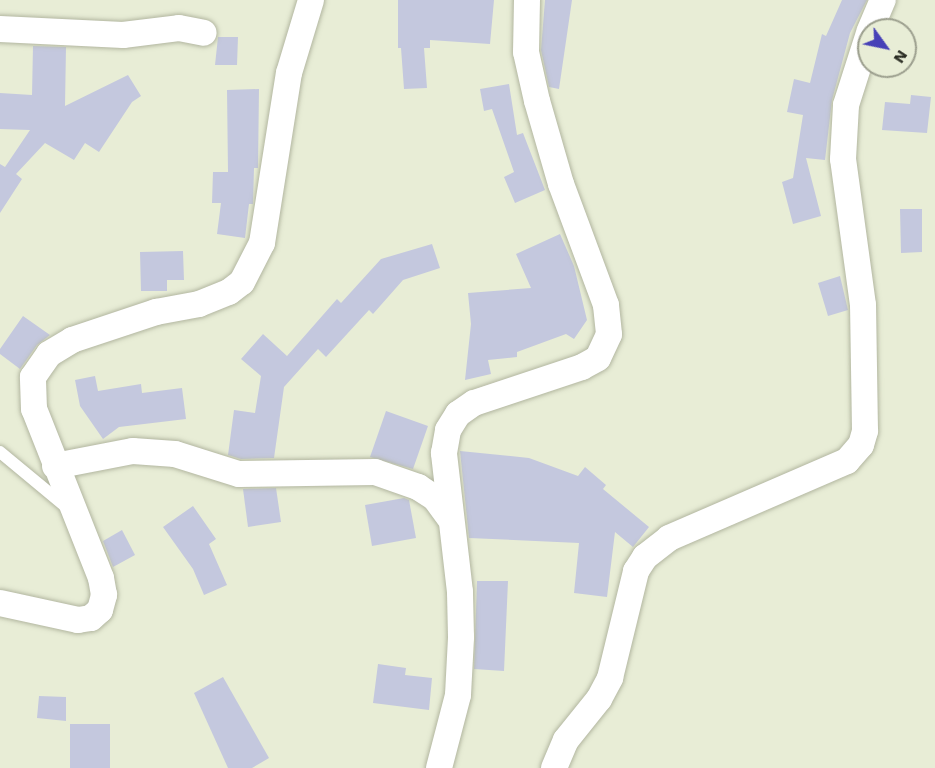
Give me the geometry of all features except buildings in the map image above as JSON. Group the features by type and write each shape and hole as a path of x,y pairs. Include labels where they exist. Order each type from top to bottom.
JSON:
{"street":[{"path":"0,603 78,620 91,618 100,610 104,595 101,579 55,466 31,394 33,377 49,354 72,340 229,292 250,270 262,243 289,73 311,0"},
{"path":"439,768 458,695 461,637 460,592 449,518 444,453 448,430 458,414 498,392 582,367 604,353 609,334 606,305 561,184 537,100 526,52 527,0"},
{"path":"875,18 883,0"},
{"path":"0,29 123,34 179,28 204,33"},
{"path":"554,768 566,740 599,699 610,678 636,571 645,557 669,538 847,461 861,444 865,430 863,305 843,159 846,105 857,71"},
{"path":"55,466 133,451 176,454 239,474 375,472 418,487 435,498 449,518"}],"lane":[{"path":"0,452 74,512"}]}
